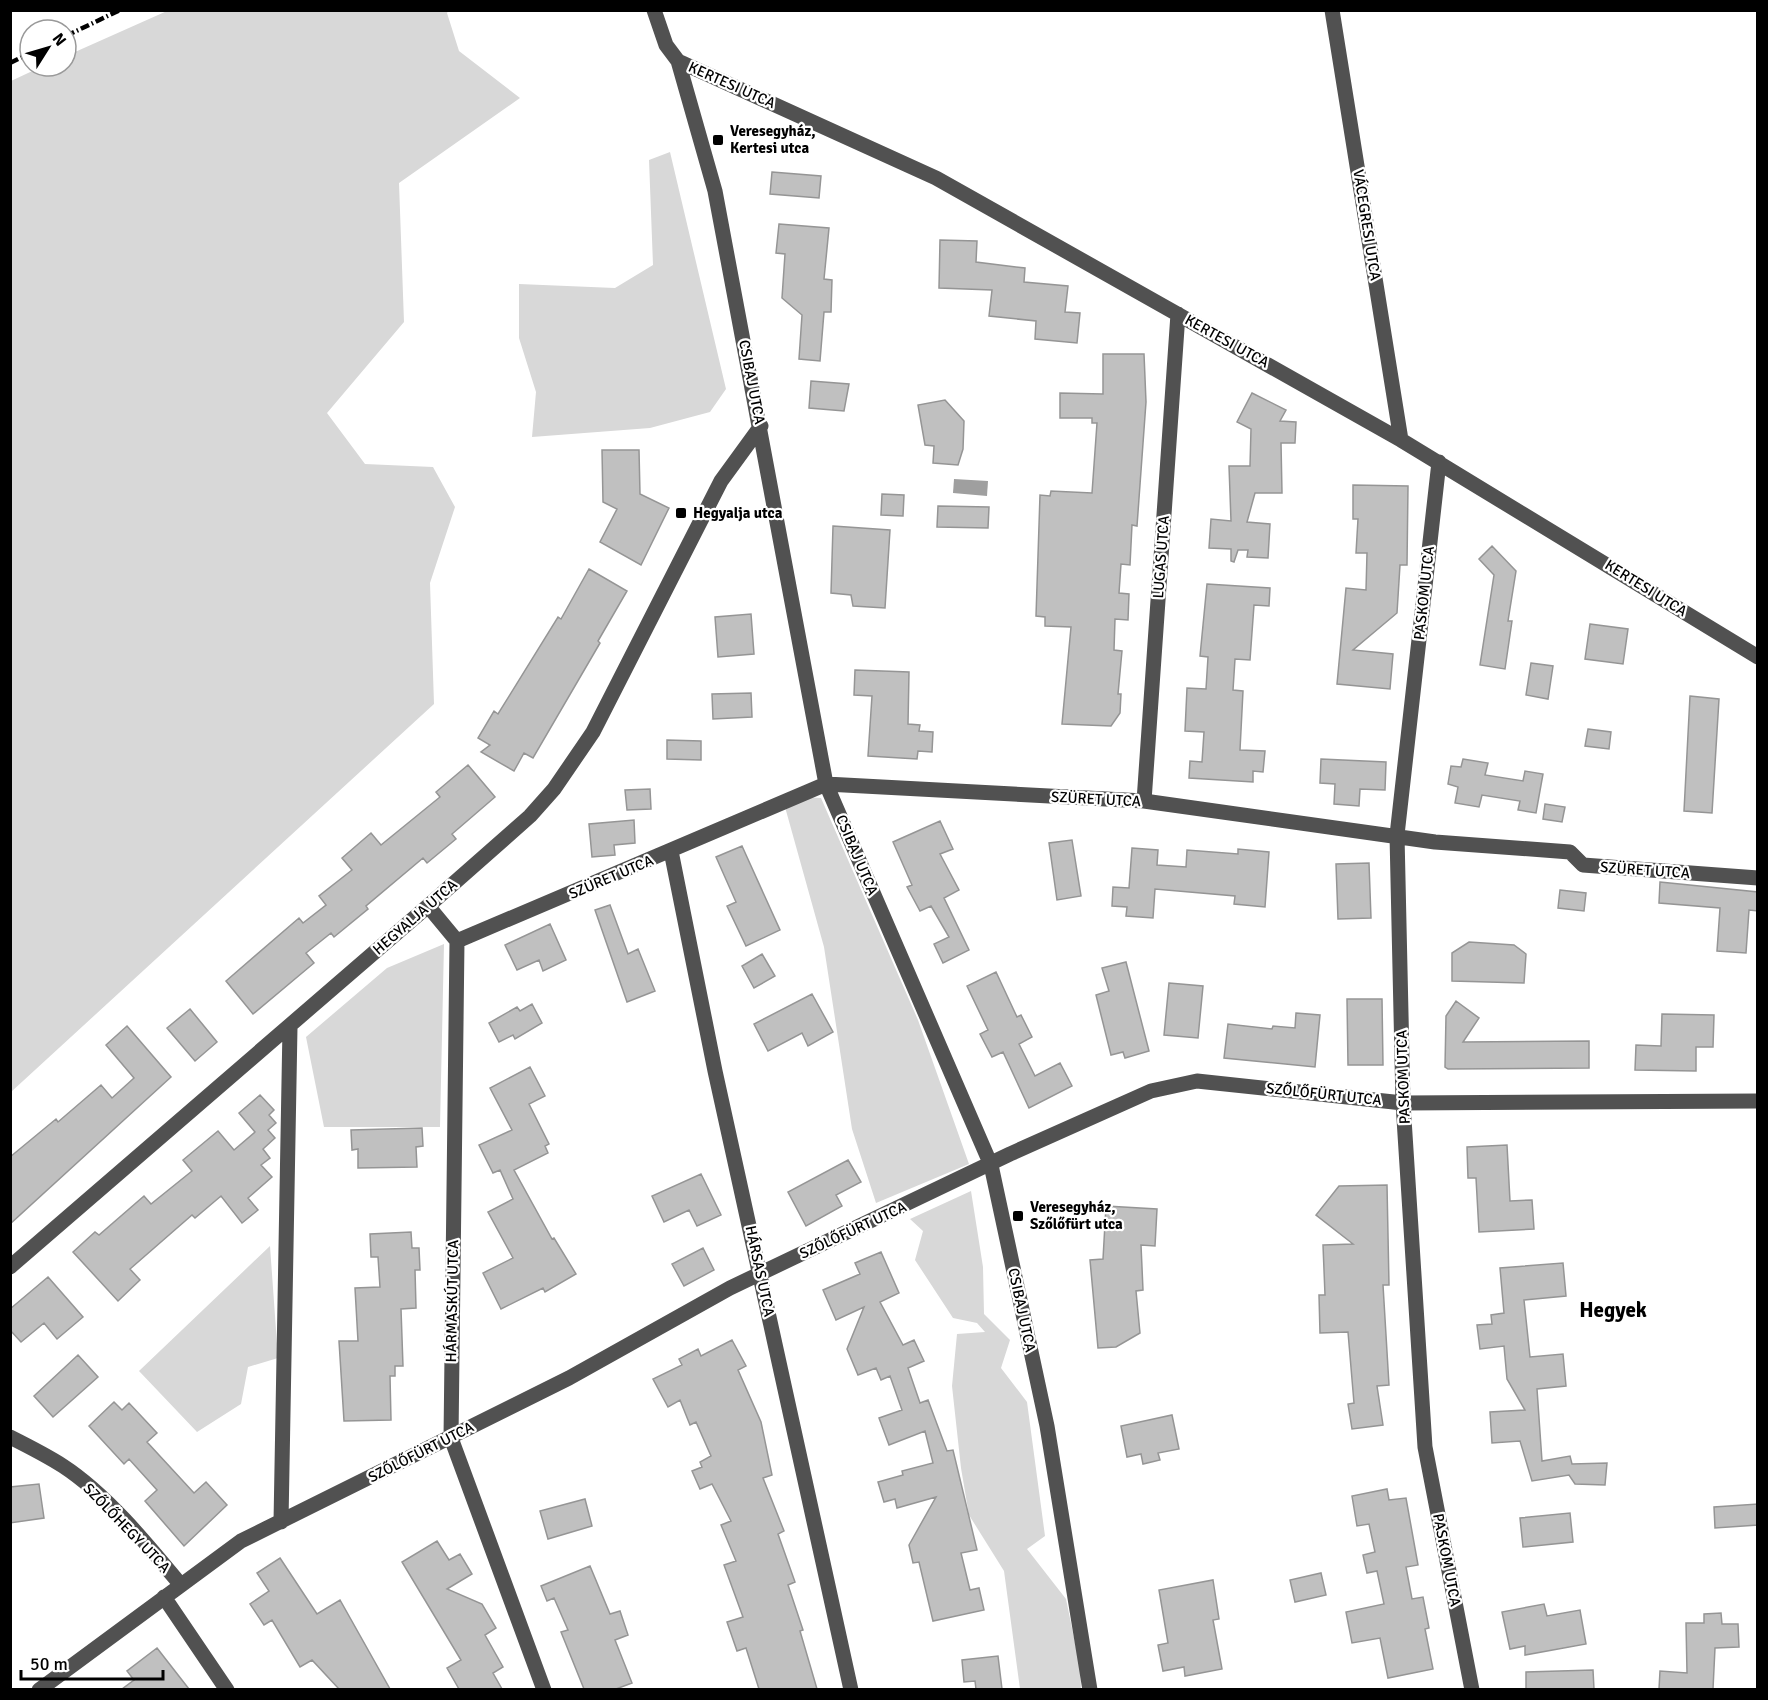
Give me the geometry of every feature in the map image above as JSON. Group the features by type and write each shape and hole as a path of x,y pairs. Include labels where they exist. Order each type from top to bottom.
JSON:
{"street":[{"name":"CSIBAJ UTCA","path":"654,10 666,45 678,61 715,190 761,426 826,784 991,1165 1047,1426 1090,1689"},
{"name":"VÁCEGRESI UTCA","path":"1332,10 1401,440"},
{"name":"KERTESI UTCA","path":"678,61 936,178 1439,462 1758,657"},
{"name":"LUGAS UTCA","path":"1144,801 1179,314"},
{"name":"HEGYALJA UTCA","path":"10,1267 290,1027 530,816 554,789 593,732 721,482 761,426"},
{"name":"PASKOM UTCA","path":"1439,462 1397,835 1403,1102 1425,1447 1473,1689"},
{"name":"SZÜRET UTCA","path":"457,941 671,852 826,784 1144,801 1435,842 1570,852 1583,865 1758,878"},
{"name":"HÁRSAS UTCA","path":"671,852 715,1071 851,1689"},
{"path":"428,906 457,941"},
{"name":"HÁRMASKÚT UTCA","path":"457,941 451,1438 544,1689"},
{"path":"281,1522 290,1027"},
{"name":"SZŐLŐFÜRT UTCA","path":"39,1689 241,1541 569,1378 760,1274 1151,1091 1197,1081 1403,1102 1758,1101"},
{"name":"SZŐLŐHEGY UTCA","path":"10,1437 64,1467 91,1488 155,1554 180,1584"},
{"path":"164,1598 227,1689"}],"shaded area":[{"path":"449,10 447,13 459,51 520,98 399,183 404,322 327,413 365,464 433,467 455,507 430,583 434,704 11,1092 11,81 18,78 78,78 78,51 167,11"},
{"path":"670,152 726,389 710,412 650,428 532,437 536,392 519,338 519,284 615,288 653,265 649,160"},
{"path":"954,479 988,481 987,496 953,493"},
{"path":"804,797 821,798 918,1020 969,1164 876,1203 852,1129 824,947 785,807"},
{"path":"444,944 440,1127 324,1127 306,1037 387,968"},
{"path":"971,1191 983,1267 984,1314 1010,1340 1001,1368 1027,1402 1045,1536 1027,1549 1066,1599 1080,1667 1081,1689 1020,1689 1004,1571 969,1515 952,1386 957,1334 985,1332 977,1323 953,1318 915,1260 923,1231 910,1219"},
{"path":"270,1246 278,1358 248,1367 241,1404 197,1432 139,1371"}],"building":[{"path":"772,172 821,176 819,198 770,194"},
{"path":"779,224 829,228 824,279 832,280 831,312 824,312 820,361 799,359 802,315 782,298 785,254 776,253"},
{"path":"940,240 977,241 976,262 1025,268 1024,282 1068,286 1065,312 1080,313 1077,343 1035,339 1036,321 989,316 992,290 939,288"},
{"path":"1103,354 1144,354 1146,402 1137,526 1132,525 1130,565 1121,564 1119,593 1129,594 1128,620 1115,619 1114,650 1122,651 1118,694 1121,694 1120,713 1111,726 1062,724 1071,627 1045,626 1045,617 1036,616 1040,495 1050,496 1051,491 1092,493 1097,423 1092,423 1092,418 1060,418 1060,393 1103,394"},
{"path":"811,381 849,384 844,411 809,408"},
{"path":"1252,393 1286,410 1280,421 1296,422 1295,443 1281,443 1282,493 1255,493 1247,522 1270,524 1268,558 1247,557 1248,550 1238,550 1234,562 1231,561 1231,549 1209,548 1211,519 1231,521 1229,466 1250,466 1251,429 1237,422"},
{"path":"945,400 964,421 963,449 958,465 933,463 934,446 925,445 918,405"},
{"path":"602,450 639,450 640,494 669,508 641,565 600,542 617,509 603,502"},
{"path":"1353,485 1408,486 1407,565 1400,565 1397,613 1353,650 1393,654 1390,689 1337,684 1346,588 1366,590 1367,553 1356,553 1358,519 1353,519"},
{"path":"882,494 904,495 903,516 881,515"},
{"path":"938,506 989,507 988,528 937,527"},
{"path":"833,526 890,530 885,608 853,606 851,595 831,593"},
{"path":"1492,546 1516,571 1508,621 1512,621 1505,669 1480,665 1494,575 1479,559"},
{"path":"589,569 627,591 598,641 600,643 533,758 524,753 514,771 481,752 490,745 478,738 494,711 498,714 558,617 561,619"},
{"path":"1207,584 1270,588 1269,606 1254,605 1250,660 1235,659 1233,690 1243,691 1240,750 1265,751 1263,772 1253,771 1253,782 1189,778 1190,761 1202,762 1204,732 1185,731 1187,688 1206,689 1208,657 1200,656"},
{"path":"751,614 754,654 718,657 715,617"},
{"path":"1590,624 1628,629 1623,664 1585,659"},
{"path":"1531,663 1553,666 1548,699 1526,695"},
{"path":"855,670 909,672 908,724 920,725 919,731 933,732 932,752 918,751 917,759 868,756 872,696 854,695"},
{"path":"751,693 752,717 713,719 712,694"},
{"path":"1690,696 1719,699 1712,813 1684,811"},
{"path":"1588,729 1611,732 1609,749 1585,746"},
{"path":"667,740 701,741 701,760 667,759"},
{"path":"1321,759 1386,762 1385,790 1360,789 1359,806 1334,804 1335,784 1320,783"},
{"path":"1463,759 1488,763 1485,775 1523,781 1525,771 1543,774 1536,813 1518,810 1520,801 1482,795 1479,807 1455,803 1458,787 1448,784 1451,766 1461,767"},
{"path":"468,765 495,797 452,834 456,839 427,863 423,858 366,906 368,909 334,937 331,933 306,953 314,963 253,1014 226,981 299,918 303,923 326,905 319,896 352,870 342,858 371,833 381,845 440,797 436,792"},
{"path":"650,789 651,809 627,810 625,790"},
{"path":"1545,804 1565,807 1562,822 1543,819"},
{"path":"634,820 635,843 614,845 615,855 592,857 589,824"},
{"path":"940,821 953,849 940,854 959,890 944,898 969,950 943,963 934,944 949,937 931,906 920,911 907,887 912,885 893,842"},
{"path":"1072,840 1081,896 1057,900 1049,843"},
{"path":"742,846 780,930 746,946 727,906 736,902 716,857"},
{"path":"1132,848 1158,850 1157,865 1186,867 1187,850 1238,854 1238,849 1269,852 1265,907 1234,904 1235,896 1155,889 1153,918 1126,916 1127,907 1112,906 1113,887 1129,888"},
{"path":"1369,863 1371,918 1338,919 1336,864"},
{"path":"1660,882 1758,892 1758,911 1749,910 1746,953 1717,951 1720,908 1659,903"},
{"path":"1560,890 1586,893 1584,911 1558,908"},
{"path":"610,905 628,954 638,949 655,991 627,1002 595,910"},
{"path":"550,924 566,960 543,971 539,960 517,970 505,945"},
{"path":"1469,942 1514,945 1526,954 1524,983 1452,981 1452,953"},
{"path":"762,954 775,976 754,988 742,966"},
{"path":"1126,962 1149,1051 1125,1058 1123,1052 1111,1055 1096,995 1109,991 1102,968"},
{"path":"996,972 1017,1017 1021,1015 1032,1037 1019,1044 1035,1076 1060,1063 1072,1086 1029,1108 1003,1052 992,1057 980,1034 988,1030 967,986"},
{"path":"1169,983 1203,986 1198,1038 1164,1035"},
{"path":"812,994 833,1032 808,1046 802,1033 768,1051 754,1024"},
{"path":"1347,999 1382,999 1383,1065 1348,1065"},
{"path":"1456,1001 1479,1018 1463,1042 1589,1041 1589,1068 1448,1069 1445,1067 1446,1016"},
{"path":"532,1004 542,1023 515,1039 513,1035 499,1042 489,1023 517,1007 520,1011"},
{"path":"190,1009 217,1042 195,1061 167,1028"},
{"path":"1296,1013 1320,1015 1315,1067 1224,1058 1228,1024 1272,1029 1273,1026 1295,1028"},
{"path":"1662,1014 1714,1015 1713,1047 1696,1047 1696,1071 1635,1070 1636,1045 1661,1046"},
{"path":"127,1026 171,1077 10,1224 10,1157 56,1119 58,1122 101,1085 112,1098 134,1078 106,1045"},
{"path":"530,1067 545,1096 529,1104 549,1144 545,1146 548,1153 514,1170 552,1239 554,1238 576,1274 545,1292 543,1288 501,1309 483,1273 513,1258 488,1212 513,1199 500,1170 493,1173 479,1145 512,1130 490,1088"},
{"path":"260,1095 274,1110 269,1115 276,1123 268,1130 275,1138 263,1149 270,1158 261,1165 272,1177 248,1198 258,1210 242,1223 221,1196 195,1218 192,1215 130,1269 140,1280 118,1301 73,1252 95,1232 99,1235 144,1196 151,1204 192,1171 183,1160 218,1131 234,1150 255,1132 239,1113"},
{"path":"422,1128 423,1146 416,1147 417,1167 358,1168 358,1149 352,1150 351,1130"},
{"path":"1507,1145 1510,1201 1532,1200 1534,1229 1479,1232 1476,1178 1468,1178 1467,1147"},
{"path":"848,1160 861,1182 836,1195 842,1206 806,1226 788,1192"},
{"path":"701,1174 721,1215 697,1226 689,1210 664,1222 652,1196"},
{"path":"1387,1185 1389,1285 1383,1285 1389,1385 1377,1386 1383,1425 1352,1429 1348,1404 1354,1403 1348,1332 1320,1333 1319,1295 1325,1295 1323,1245 1353,1244 1316,1215 1339,1186"},
{"path":"1106,1206 1157,1209 1155,1246 1141,1245 1143,1290 1136,1291 1140,1333 1116,1347 1098,1348 1090,1260 1103,1259"},
{"path":"411,1232 412,1248 419,1248 420,1270 415,1270 416,1308 401,1309 403,1366 395,1366 395,1376 390,1376 391,1420 344,1421 339,1341 358,1341 355,1288 380,1287 378,1257 371,1257 370,1234"},
{"path":"703,1248 714,1270 684,1286 672,1264"},
{"path":"881,1252 899,1293 880,1302 903,1345 914,1340 924,1361 908,1368 920,1403 928,1400 947,1451 953,1450 977,1550 961,1553 970,1590 979,1588 984,1610 933,1621 919,1562 913,1563 909,1545 936,1497 897,1508 895,1499 884,1502 878,1482 903,1475 902,1471 933,1463 925,1431 889,1445 879,1418 902,1410 890,1376 881,1380 876,1368 858,1375 847,1349 864,1307 836,1320 823,1290 860,1274 855,1263"},
{"path":"1563,1263 1566,1296 1524,1300 1530,1357 1563,1354 1566,1386 1537,1389 1542,1461 1570,1456 1572,1464 1607,1463 1605,1485 1575,1484 1569,1475 1532,1481 1520,1441 1492,1443 1490,1412 1525,1410 1507,1379 1504,1346 1480,1349 1477,1325 1492,1324 1491,1315 1504,1313 1500,1268"},
{"path":"48,1277 83,1317 57,1339 44,1323 21,1342 10,1330 10,1309"},
{"path":"732,1340 746,1366 738,1370 761,1422 772,1475 763,1478 784,1531 778,1534 795,1582 788,1585 803,1630 800,1631 817,1689 759,1689 746,1648 737,1651 727,1622 743,1617 724,1565 736,1561 721,1525 731,1521 712,1484 700,1489 692,1471 702,1467 700,1462 711,1456 696,1422 690,1425 680,1400 668,1407 653,1379 682,1365 679,1359 698,1349 701,1356"},
{"path":"78,1355 98,1377 53,1417 34,1396"},
{"path":"114,1402 122,1410 129,1403 157,1433 147,1442 194,1493 206,1482 227,1505 184,1546 145,1501 157,1490 129,1459 124,1464 89,1426"},
{"path":"1172,1415 1179,1449 1158,1453 1160,1460 1143,1464 1141,1454 1127,1457 1121,1426"},
{"path":"39,1484 44,1518 10,1523 10,1487"},
{"path":"1387,1489 1389,1500 1406,1498 1418,1565 1406,1567 1412,1599 1423,1597 1429,1628 1425,1629 1433,1669 1388,1678 1380,1638 1352,1643 1346,1612 1384,1604 1377,1571 1367,1573 1363,1555 1375,1552 1369,1524 1357,1526 1352,1496"},
{"path":"585,1499 592,1526 548,1539 540,1511"},
{"path":"1758,1504 1758,1525 1715,1528 1714,1507"},
{"path":"1570,1513 1573,1542 1523,1547 1520,1518"},
{"path":"437,1541 449,1560 460,1554 472,1574 447,1589 482,1604 496,1628 485,1635 503,1667 493,1673 502,1689 459,1689 447,1668 461,1660 402,1562"},
{"path":"280,1558 317,1614 340,1600 390,1689 339,1689 312,1660 300,1667 272,1620 264,1625 250,1604 269,1591 257,1573"},
{"path":"590,1566 610,1614 620,1611 628,1635 615,1640 632,1683 616,1689 584,1689 561,1632 568,1630 554,1598 547,1601 541,1586"},
{"path":"1321,1573 1326,1595 1295,1602 1290,1580"},
{"path":"1213,1580 1219,1619 1213,1620 1222,1669 1185,1676 1184,1667 1163,1671 1158,1645 1168,1643 1159,1590"},
{"path":"1544,1604 1547,1616 1580,1610 1586,1644 1525,1655 1525,1646 1510,1649 1502,1612"},
{"path":"1721,1613 1722,1624 1738,1624 1739,1647 1715,1648 1713,1689 1659,1689 1660,1671 1687,1673 1686,1623 1704,1623 1704,1614"},
{"path":"157,1648 189,1689 122,1689 134,1680 127,1671"},
{"path":"998,1656 1002,1689 976,1689 975,1681 964,1682 962,1660"},
{"path":"1593,1670 1594,1689 1526,1689 1526,1672"}],"railway":[{"path":"78,30 120,10"},
{"path":"10,63 18,59"}],"place":[{"name":"Veresegyház, Kertesi utca","path":"718,140"},
{"name":"Hegyalja utca","path":"681,513"},
{"name":"Veresegyház, Szőlőfürt utca","path":"1018,1216"}],"district":[{"name":"Hegyek","path":"1613,1310"}]}
